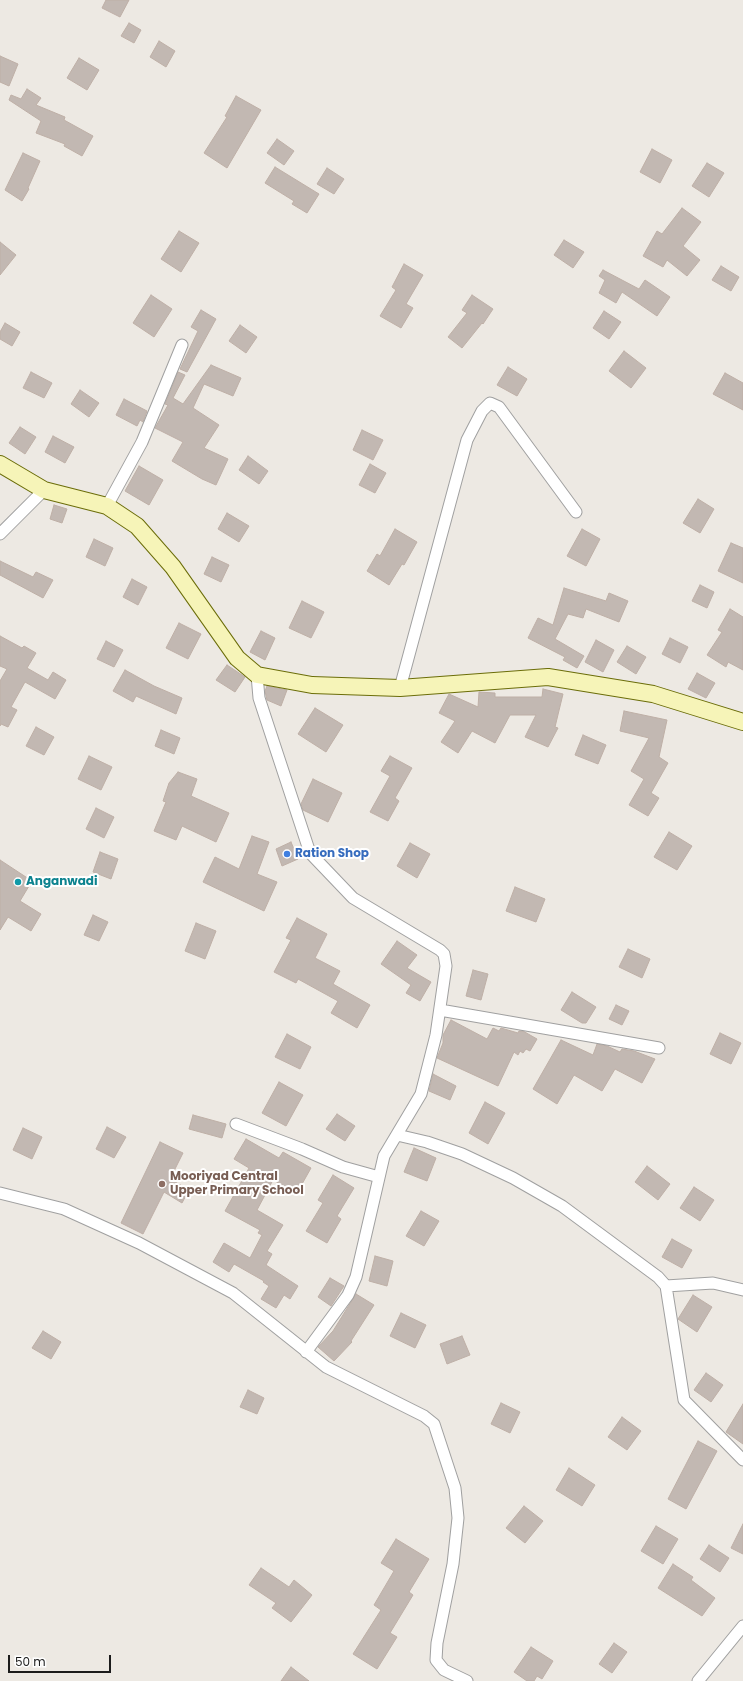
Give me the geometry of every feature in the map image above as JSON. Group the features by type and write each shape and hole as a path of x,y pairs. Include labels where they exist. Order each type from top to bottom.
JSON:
{"main road":[{"path":"0,464 44,490 107,506 137,526 173,567 237,658 258,675 312,685 400,688 548,677 653,694 742,719"}],"street":[{"path":"107,506 142,442 182,345"},
{"path":"400,688 467,440 482,411 490,403 499,407 576,512"},
{"path":"0,534 44,490"},
{"path":"258,675 259,698 310,853 353,898 444,954 446,966 436,1035 421,1094 384,1156 356,1277 348,1294 306,1352"},
{"path":"440,1010 660,1048"},
{"path":"236,1124 302,1149 343,1167 379,1177"},
{"path":"397,1135 427,1142 462,1154 513,1178 562,1206 658,1277 666,1286 684,1400 743,1460"},
{"path":"0,1193 64,1209 139,1243 233,1293 326,1367 424,1416 434,1424 455,1488 458,1518 453,1564 437,1643 436,1660 444,1670 467,1681"},
{"path":"666,1286 713,1283 743,1290"},
{"path":"698,1681 743,1626"}],"building":[{"path":"106,0 129,0 120,17 102,8"},
{"path":"129,23 141,30 134,43 121,36"},
{"path":"159,41 175,51 166,67 150,57"},
{"path":"0,56 18,64 9,86 0,82"},
{"path":"79,58 99,70 87,90 67,78"},
{"path":"27,89 41,98 36,105 65,117 64,120 93,136 82,156 64,146 65,144 36,133 41,121 9,100 11,95 21,99"},
{"path":"236,96 261,110 227,168 204,153 227,117 225,116"},
{"path":"277,139 294,151 284,165 267,153"},
{"path":"652,149 672,160 660,183 640,172"},
{"path":"23,153 40,161 28,188 29,189 22,201 5,190"},
{"path":"707,163 724,173 709,197 692,186"},
{"path":"275,167 319,194 307,213 292,204 294,201 265,183"},
{"path":"327,168 344,179 334,194 317,184"},
{"path":"682,208 701,222 683,246 700,260 687,276 667,260 663,267 643,256 657,231 662,234"},
{"path":"179,231 199,243 181,272 161,259"},
{"path":"564,240 584,252 573,268 554,255"},
{"path":"0,242 16,255 0,275"},
{"path":"404,264 423,275 406,304 413,308 401,328 380,316 396,290 392,287"},
{"path":"721,266 739,277 731,291 712,280"},
{"path":"603,270 639,289 645,280 670,297 657,316 622,292 616,303 599,293 605,280 599,276"},
{"path":"151,295 172,309 154,337 133,323"},
{"path":"472,295 493,309 483,324 482,323 462,348 448,337 467,313 462,310"},
{"path":"201,310 216,319 187,372 180,369 198,331 191,327"},
{"path":"604,311 621,322 609,339 593,328"},
{"path":"5,323 20,332 12,346 0,339 0,332"},
{"path":"240,325 257,337 246,353 229,341"},
{"path":"624,351 646,368 631,388 609,371"},
{"path":"211,365 241,378 233,396 204,384 193,408 219,425 204,448 228,459 216,485 202,479 172,461 183,442 155,428 168,405 165,404 178,372 185,375 173,398 183,404"},
{"path":"508,367 527,379 517,396 497,385"},
{"path":"31,372 52,383 44,398 23,388"},
{"path":"725,373 743,383 743,410 713,394"},
{"path":"80,390 99,403 89,417 71,404"},
{"path":"124,399 147,411 143,422 140,420 137,426 116,415"},
{"path":"20,427 36,437 25,454 9,443"},
{"path":"362,430 383,440 373,460 353,450"},
{"path":"53,436 74,447 65,463 45,452"},
{"path":"248,456 268,471 259,484 239,470"},
{"path":"370,464 386,473 375,493 359,485"},
{"path":"139,466 163,480 149,505 125,491"},
{"path":"698,499 714,509 700,533 683,523"},
{"path":"54,505 67,509 62,523 50,519"},
{"path":"227,513 249,526 239,542 218,529"},
{"path":"395,529 417,542 404,565 402,564 389,585 367,571 377,554 380,556"},
{"path":"582,529 600,539 586,566 567,556"},
{"path":"94,539 113,548 105,566 86,557"},
{"path":"731,543 743,548 743,583 718,571"},
{"path":"212,557 229,565 221,582 204,574"},
{"path":"0,561 33,577 36,572 53,580 43,598 0,575"},
{"path":"132,579 147,587 138,605 123,597"},
{"path":"700,585 714,592 707,608 692,601"},
{"path":"564,588 606,601 609,593 628,601 619,622 586,609 583,618 568,614 555,639 584,656 577,668 563,660 565,657 528,638 538,618 553,625"},
{"path":"302,601 324,612 311,638 289,628"},
{"path":"730,609 743,617 743,670 728,662 726,667 707,655 722,632 718,630"},
{"path":"179,623 201,634 188,659 166,648"},
{"path":"261,631 275,638 265,660 250,652"},
{"path":"0,636 22,648 24,646 36,653 27,668 48,680 53,672 66,680 55,699 25,682 11,707 17,710 8,727 1,724 0,726 0,681 7,669 0,666"},
{"path":"670,638 688,647 680,663 662,654"},
{"path":"596,640 614,650 603,672 585,662"},
{"path":"106,641 123,650 114,667 97,659"},
{"path":"627,646 646,657 636,674 617,662"},
{"path":"227,665 245,677 235,692 216,680"},
{"path":"125,670 154,686 182,698 176,714 136,696 133,702 113,691"},
{"path":"697,673 715,683 706,698 688,689"},
{"path":"267,686 287,690 281,706 267,700 265,691"},
{"path":"543,689 563,694 555,727 558,728 548,747 525,737 536,715 510,715 495,743 472,731 458,753 441,742 455,721 439,713 449,694 478,707 479,692 495,693 495,697 542,697"},
{"path":"315,708 343,725 326,752 298,734"},
{"path":"624,711 667,720 659,757 668,763 651,793 659,798 648,816 629,805 644,779 631,771 649,738 620,731"},
{"path":"36,727 54,737 44,755 26,746"},
{"path":"161,730 180,738 174,754 155,746"},
{"path":"583,735 606,745 598,764 575,755"},
{"path":"89,756 112,767 101,790 78,779"},
{"path":"390,756 412,768 395,798 399,801 388,821 370,812 390,776 381,771"},
{"path":"178,772 197,779 191,796 229,813 216,842 182,826 176,840 154,831 166,802 163,801 169,783"},
{"path":"313,779 342,793 328,822 303,810 301,804"},
{"path":"96,808 114,817 104,838 86,829"},
{"path":"669,832 692,846 677,870 654,857"},
{"path":"252,836 269,842 257,874 277,882 264,911 203,882 215,857 239,869"},
{"name":"Ration Shop","path":"291,842 298,859 282,866 276,849"},
{"path":"410,843 430,854 417,878 397,866"},
{"path":"100,852 118,859 111,879 93,872"},
{"path":"0,860 32,881 20,901 41,914 31,931 8,917 0,930"},
{"path":"515,887 545,899 536,922 506,911"},
{"path":"93,915 108,922 99,941 84,935"},
{"path":"297,918 327,934 315,958 340,971 333,984 370,1005 357,1028 331,1013 338,1001 298,979 296,983 274,972 291,940 286,938"},
{"path":"196,923 216,931 205,959 185,951"},
{"path":"397,941 417,955 407,968 431,982 420,1001 406,993 411,985 381,964"},
{"path":"628,949 650,959 642,978 619,967"},
{"path":"473,970 488,974 481,1000 466,996"},
{"path":"572,992 596,1007 586,1023 582,1023 561,1010"},
{"path":"616,1005 629,1011 622,1025 609,1019"},
{"path":"451,1020 487,1039 493,1028 499,1031 501,1028 518,1033 519,1031 523,1031 537,1039 530,1051 526,1049 523,1053 520,1051 518,1055 514,1052 498,1086 437,1058 443,1043 443,1035"},
{"path":"720,1033 741,1043 731,1064 710,1054"},
{"path":"287,1034 311,1047 300,1069 275,1057"},
{"path":"561,1040 593,1055 597,1044 607,1046 620,1052 622,1049 634,1051 655,1059 642,1083 615,1069 602,1091 574,1075 557,1104 533,1089"},
{"path":"433,1074 456,1086 450,1100 429,1091"},
{"path":"279,1082 303,1095 286,1126 262,1113"},
{"path":"485,1102 505,1113 488,1144 469,1133"},
{"path":"337,1114 355,1126 345,1141 326,1129"},
{"path":"193,1115 226,1124 222,1138 189,1129"},
{"path":"107,1127 126,1137 114,1158 96,1149"},
{"path":"23,1128 42,1137 32,1159 13,1150"},
{"path":"246,1139 279,1158 283,1152 311,1168 297,1193 273,1180 257,1210 283,1225 267,1251 272,1254 266,1265 298,1286 290,1299 284,1295 276,1308 261,1299 269,1286 263,1282 264,1281 234,1264 229,1272 213,1262 224,1243 250,1258 262,1235 258,1233 260,1230 225,1211 249,1168 234,1159"},
{"path":"160,1142 183,1153 170,1179 189,1190 182,1203 164,1192 143,1234 121,1223"},
{"path":"414,1148 436,1158 427,1181 404,1172"},
{"path":"647,1166 670,1184 658,1200 635,1182"},
{"path":"333,1175 354,1188 337,1216 341,1219 327,1243 306,1231 323,1203 318,1200"},
{"path":"694,1187 714,1200 700,1221 680,1208"},
{"path":"421,1211 439,1221 424,1246 406,1236"},
{"path":"672,1239 692,1250 682,1268 662,1257"},
{"path":"375,1256 393,1261 387,1286 369,1281"},
{"path":"330,1278 344,1286 331,1306 318,1297"},
{"path":"356,1294 374,1305 351,1341 352,1342 334,1361 318,1347 333,1331"},
{"path":"693,1295 712,1307 697,1332 678,1319"},
{"path":"401,1313 426,1325 415,1348 390,1336"},
{"path":"43,1331 61,1342 51,1359 32,1348"},
{"path":"462,1336 470,1355 447,1364 440,1344"},
{"path":"706,1373 723,1385 711,1402 694,1390"},
{"path":"248,1390 264,1398 257,1414 240,1407"},
{"path":"501,1403 520,1412 510,1433 491,1424"},
{"path":"743,1404 743,1444 726,1432"},
{"path":"622,1417 641,1431 627,1450 608,1437"},
{"path":"698,1441 717,1451 686,1509 668,1499"},
{"path":"569,1468 595,1485 582,1506 556,1490"},
{"path":"524,1506 543,1521 525,1543 506,1528"},
{"path":"743,1524 743,1554 731,1548"},
{"path":"656,1526 678,1539 663,1564 641,1551"},
{"path":"396,1539 429,1559 409,1592 413,1595 390,1633 397,1637 377,1669 353,1654 381,1610 374,1605 394,1571 381,1563"},
{"path":"709,1545 729,1558 720,1572 700,1559"},
{"path":"673,1564 693,1577 691,1580 715,1598 702,1616 658,1588"},
{"path":"261,1568 289,1587 294,1580 312,1595 291,1622 272,1608 276,1603 249,1585"},
{"path":"614,1643 627,1652 612,1673 599,1664"},
{"path":"531,1647 553,1661 542,1679 537,1676 534,1681 527,1681 514,1672"},
{"path":"291,1667 309,1681 281,1681"}],"place":[{"name":"Ration Shop","path":"287,854"},
{"name":"Anganwadi","path":"18,882"},
{"name":"Mooriyad Central Upper Primary School","path":"162,1184"}]}
